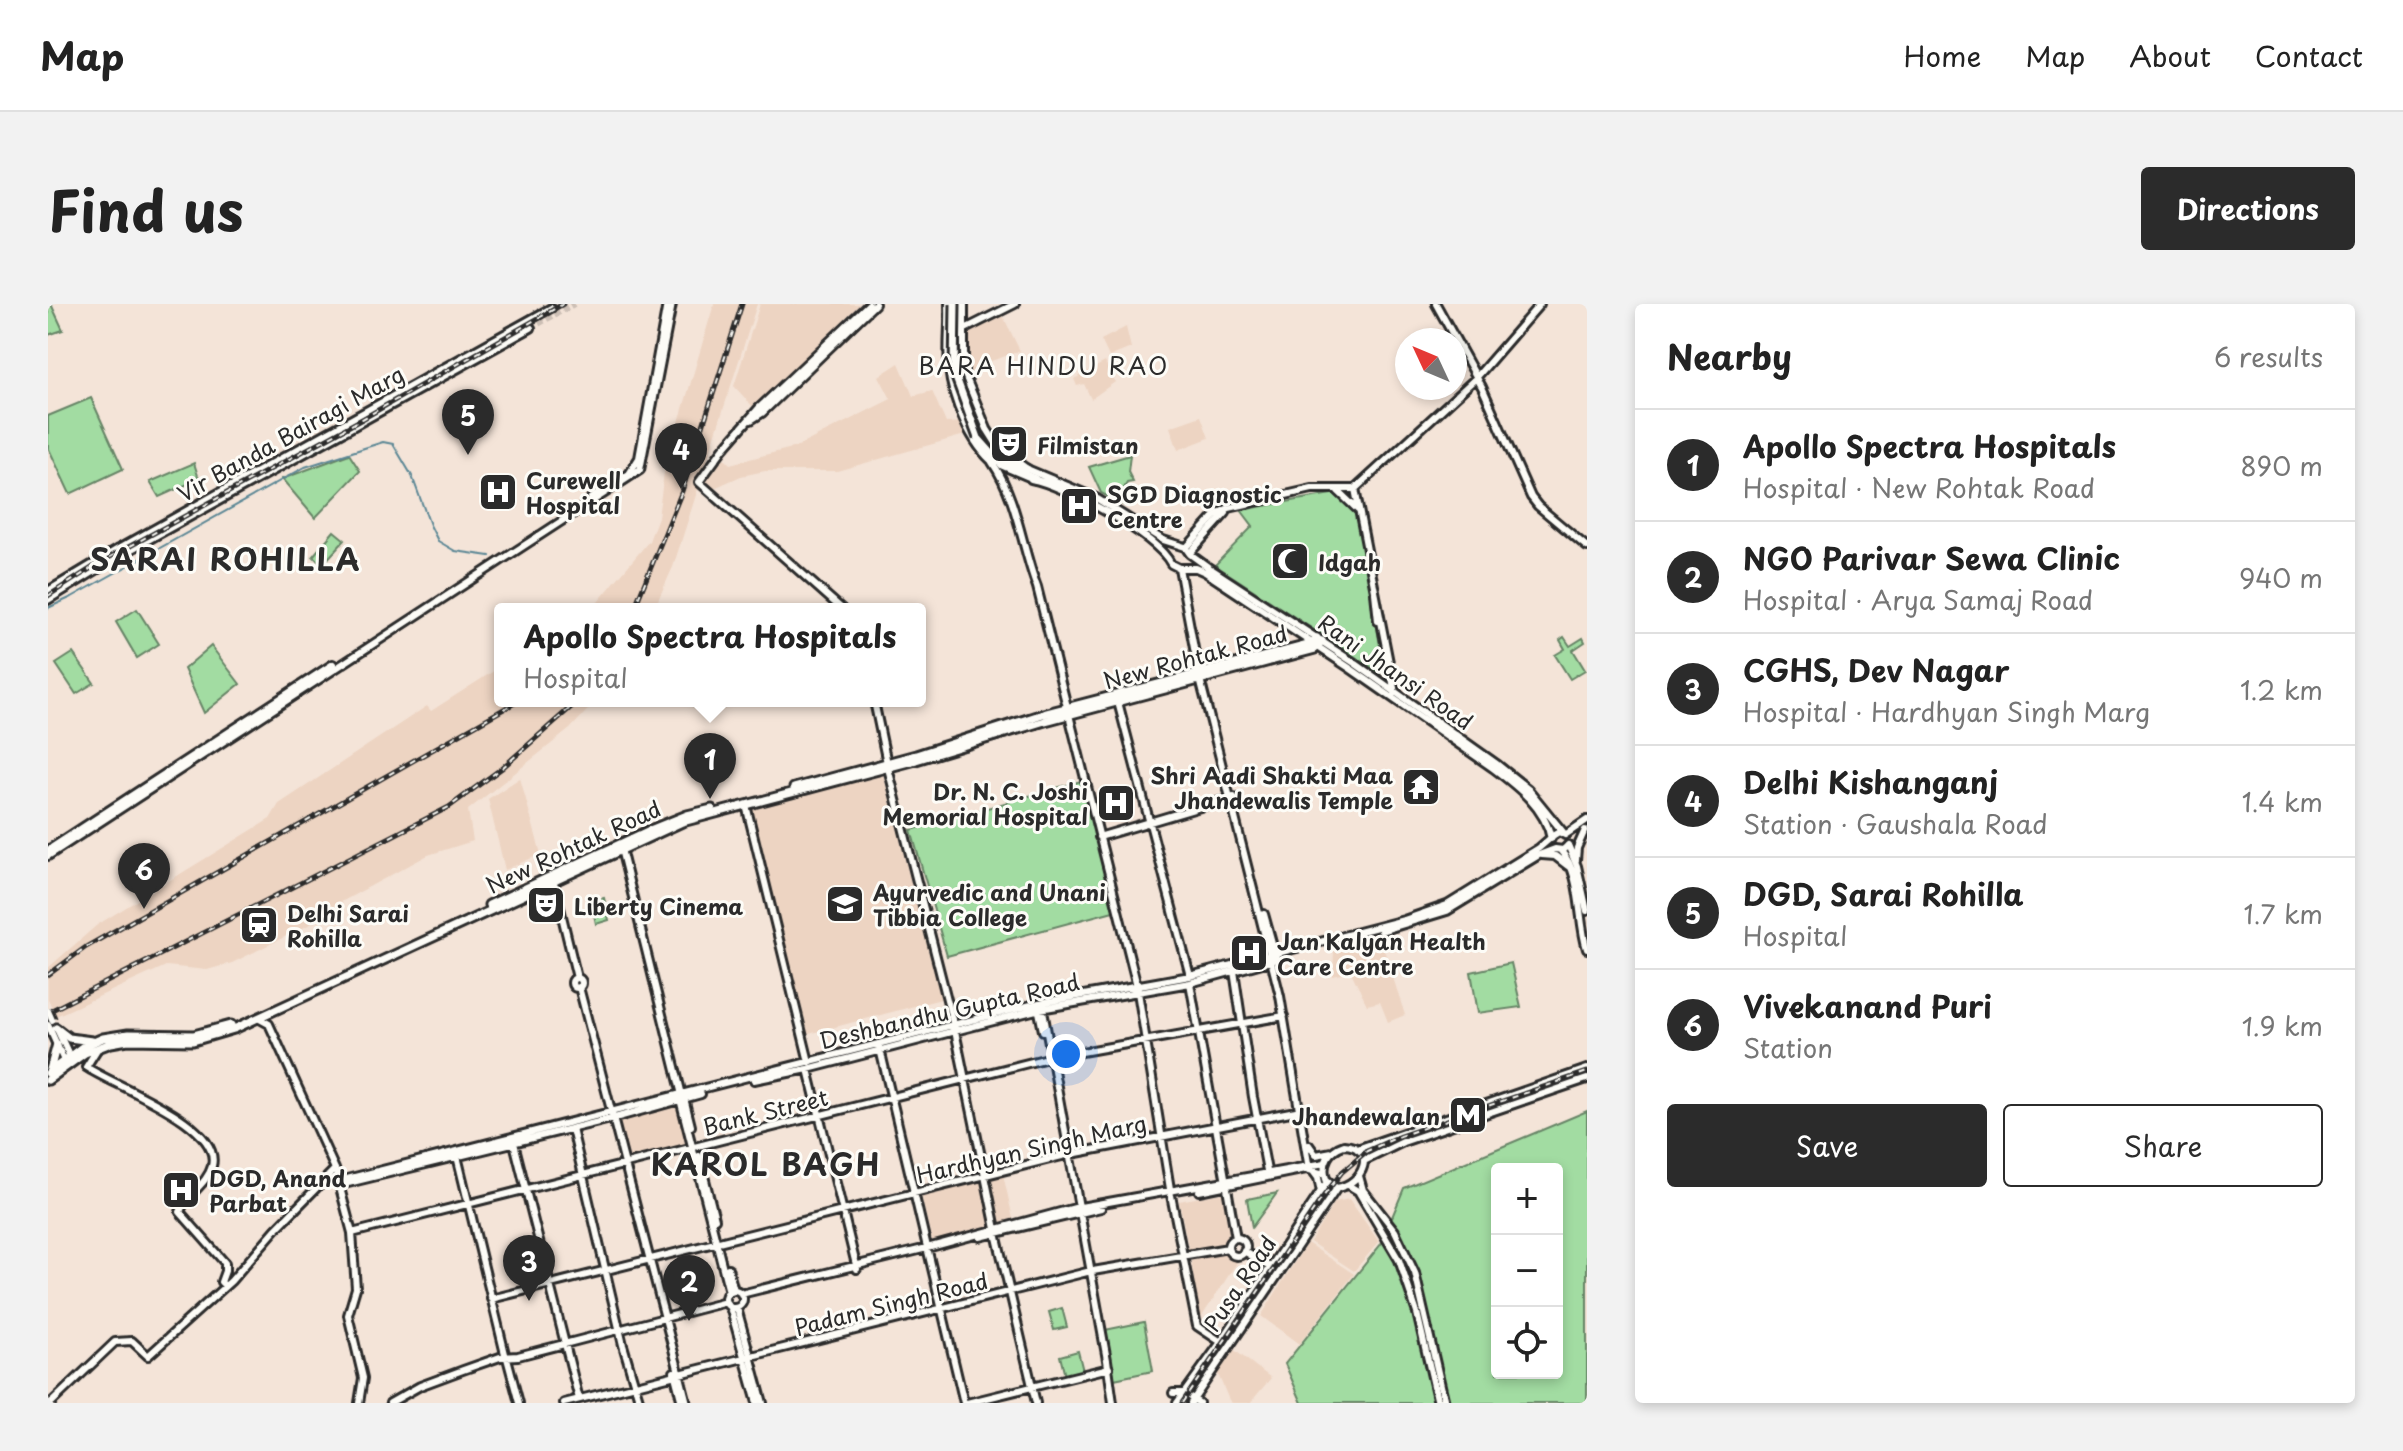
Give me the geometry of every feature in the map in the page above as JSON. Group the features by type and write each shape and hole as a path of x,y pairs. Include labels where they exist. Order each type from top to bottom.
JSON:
{"main road":[{"path":"957,304 954,372 980,438 1002,465 1035,479"},
{"path":"980,438 997,455 1027,469"},
{"name":"New Rohtak Road","path":"1069,711 1118,702 1201,675 1300,653 1317,643"},
{"name":"New Rohtak Road","path":"96,1044 128,1040 200,1040 258,1018 552,878 682,822 1317,643"},
{"name":"New Rohtak Road","path":"49,1075 96,1044 128,1034 194,1035 230,1026 687,815 888,765"},
{"path":"52,1024 69,1038 96,1044"},
{"path":"49,1075 57,1044"}],"street":[{"path":"48,853 629,474 639,458 670,304"},
{"path":"835,603 700,484 700,479 759,408 869,304"},
{"path":"748,422 762,413 875,304"},
{"path":"957,304 950,335 949,367 959,405 972,436 1004,480 1012,499 1069,711 1137,990 1197,1326 1221,1342"},
{"name":"Rani Jhansi Road","path":"957,304 964,330 964,373 987,429 999,448 1027,469 1096,498 1163,540 1186,550 1517,780 1541,804 1567,840 1587,911"},
{"path":"950,335 1015,304"},
{"path":"1435,304 1447,328"},
{"path":"1435,304 1534,501 1587,549"},
{"path":"1364,1161 1357,1149 1346,1144 1320,1156 1311,1150 1273,959 1201,675 1182,567 1186,550 1224,509 1312,489 1354,490 1475,379 1540,304"},
{"name":"Vir Banda Bairagi Marg","path":"48,591 73,574 551,308"},
{"name":"Vir Banda Bairagi Marg","path":"48,600 121,555 531,328"},
{"path":"1467,365 1475,379"},
{"path":"992,462 1016,475 1035,479 1101,508 1158,546 1173,565 1182,567"},
{"path":"1340,490 1358,510"},
{"path":"1354,490 1393,695"},
{"path":"1169,558 1171,550 1186,550"},
{"name":"Rani Jhansi Road","path":"1182,567 1205,572 1317,643"},
{"name":"Rani Jhansi Road","path":"1393,695 1514,784 1546,821 1551,844 1574,867 1587,949"},
{"path":"1118,702 1190,979 1225,1184 1236,1238 1245,1243 1244,1251"},
{"path":"875,707 954,1028 1009,1292 1036,1403"},
{"path":"1099,837 1232,797"},
{"path":"1232,797 1272,942 1310,1167 1318,1178 1321,1192"},
{"path":"746,805 856,1267"},
{"path":"1567,840 1587,820"},
{"path":"1567,840 1586,829"},
{"path":"1539,855 1555,856 1574,867 1577,848 1586,829"},
{"path":"1551,838 1557,833 1567,840"},
{"name":"Deshbandhu Gupta Road","path":"339,1183 1040,1006 1234,971 1447,911 1551,838"},
{"name":"Deshbandhu Gupta Road","path":"1473,894 1539,855 1557,850 1567,840"},
{"path":"621,849 719,1242 730,1300 763,1403"},
{"path":"552,878 577,978 581,981 579,987 685,1403"},
{"name":"Deshbandhu Gupta Road","path":"1190,979 1406,922"},
{"path":"1272,942 1286,952"},
{"path":"1234,971 1268,1176"},
{"path":"1040,1006 1113,1403"},
{"path":"48,1011 57,1044 69,1061"},
{"name":"Bank Street","path":"352,1233 1050,1058 1284,1016"},
{"path":"258,1018 269,1024 339,1183 352,1233 356,1288 348,1315 363,1378 359,1403"},
{"path":"52,1024 69,1061"},
{"path":"96,1044 86,1067 193,1127 208,1142 213,1158 212,1168 180,1212 225,1263 221,1282 225,1286"},
{"path":"881,1046 966,1403 1107,1368"},
{"path":"1357,1149 1587,1069"},
{"path":"1310,1167 1337,1188 1348,1185 1359,1176 1364,1161 1403,1142 1587,1079"},
{"name":"Hardhyan Singh Marg","path":"491,1299 1068,1155 1301,1110"},
{"name":"Deshbandhu Gupta Road","path":"457,1155 572,1129 611,1115"},
{"path":"572,1129 640,1403"},
{"path":"514,1143 580,1401"},
{"path":"1326,1178 1325,1163 1332,1152"},
{"path":"457,1155 504,1357 519,1403"},
{"path":"390,1403 420,1386 504,1357 928,1247 1077,1210 1325,1163"},
{"path":"51,1403 115,1342 132,1341 148,1356 225,1286 284,1219 335,1169"},
{"path":"1359,1176 1363,1190 1395,1231 1415,1273 1445,1403"},
{"name":"Pusa Road","path":"1181,1398 1271,1268 1321,1192 1326,1178"},
{"path":"1348,1185 1358,1191 1399,1260 1417,1313 1438,1403"},
{"name":"Pusa Road","path":"1193,1402 1337,1188"},
{"path":"1236,1238 1228,1248 1234,1255 1244,1251"},
{"name":"Padam Singh Road","path":"564,1403 1089,1272 1228,1248"},
{"path":"1244,1251 1271,1268"},
{"path":"730,1300 742,1303 742,1296"},
{"path":"748,1357 757,1403"},
{"path":"1181,1398 1193,1402"}],"shaded area":[{"path":"714,304 757,304 673,567 657,603 597,603 649,541 658,517 664,473"},
{"path":"760,304 860,304 754,408 734,386"},
{"path":"1003,316 1020,351 974,367 974,371 969,372 968,333"},
{"path":"1126,327 1131,348 1109,357 1101,340"},
{"path":"1105,362 1115,382 1091,399 1084,384 1077,386 1074,379"},
{"path":"899,363 913,396 932,391 946,423 967,422 972,433 837,471 765,471 741,476 712,489 702,482 724,458 730,464 796,447 891,399 879,376"},
{"path":"1201,416 1209,438 1178,450 1170,427"},
{"path":"494,671 494,707 590,707 570,729 468,810 473,841 428,855 330,908 329,915 232,963 207,970 166,966 56,1016 48,999 48,968 97,925 270,819 279,804 427,706 431,711"},
{"name":"Ayurvedic and Unani Tibbia College","path":"883,774 941,999 805,1035 749,810"},
{"path":"520,778 541,854 505,870 488,799"},
{"path":"1380,937 1405,1015 1388,1022 1380,1002 1367,1005 1351,972 1333,976 1334,950"},
{"path":"683,1099 695,1146 624,1163 612,1117"},
{"path":"1002,1170 1014,1223 933,1245 920,1191"},
{"path":"1223,1193 1229,1233 1224,1244 1189,1251 1179,1201"},
{"path":"1349,1199 1379,1242 1354,1271 1310,1242 1335,1202"},
{"path":"1307,1243 1354,1274 1299,1344 1261,1316"},
{"path":"1226,1251 1238,1261 1199,1321 1191,1259"},
{"path":"1233,1349 1271,1378 1250,1403 1232,1403 1217,1372"}],"green space":[{"path":"51,304 63,330 48,335 48,305"},
{"path":"91,398 123,469 70,494 48,447 48,416"},
{"path":"349,454 360,471 315,518 282,479"},
{"path":"1130,455 1128,472 1133,482 1127,483 1123,490 1127,498 1124,505 1101,493 1089,467"},
{"path":"194,463 199,479 159,497 150,482"},
{"path":"1337,493 1358,512 1384,670 1380,673 1215,565 1253,526 1241,510"},
{"path":"334,531 345,540 322,565 313,556"},
{"path":"137,609 159,644 137,658 116,622"},
{"path":"1564,637 1570,646 1583,638 1585,642 1573,650 1585,670 1570,679 1555,655 1565,649 1560,640"},
{"path":"211,646 240,684 204,713 184,669"},
{"path":"73,653 94,683 76,694 56,664"},
{"path":"1081,781 1117,910 947,956 911,830"},
{"path":"604,898 609,920 596,924 591,901"},
{"path":"1511,963 1521,1007 1478,1013 1471,972"},
{"path":"1587,1111 1587,1403 1302,1403 1285,1364 1381,1244 1404,1188"},
{"path":"1277,1193 1252,1227 1247,1199"},
{"path":"1062,1308 1067,1327 1054,1330 1049,1312"},
{"path":"1144,1322 1153,1371 1114,1379 1105,1330"},
{"path":"1078,1351 1083,1371 1065,1376 1060,1356"}],"waterway":[{"path":"48,608 305,467 383,442 393,444 412,476 438,541 455,551 490,556"}],"tunnel":[{"path":"551,308 558,304"},
{"path":"531,328 574,304"}],"railway":[{"path":"48,596 101,562 364,418 563,304"},
{"path":"636,603 682,491 742,304"},
{"path":"48,975 86,947 507,707"},
{"path":"48,1012 449,807 502,768 571,707"},
{"path":"1182,1403 1322,1198 1342,1172 1367,1151 1400,1136 1587,1072"}],"place":[{"name":"Filmistan","path":"1009,444"},
{"name":"DGD, Sarai Rohilla","path":"468,455"},
{"name":"Delhi Kishanganj","path":"681,489"},
{"name":"Curewell Hospital","path":"498,492"},
{"name":"SGD Diagnostic Centre","path":"1079,506"},
{"name":"Idgah","path":"1290,561"},
{"name":"Shri Aadi Shakti Maa Jhandewalis Temple","path":"1421,787"},
{"name":"Apollo Spectra Hospitals","path":"710,799"},
{"name":"Dr. N. C. Joshi Memorial Hospital","path":"1116,803"},
{"name":"Ayurvedic and Unani Tibbia College","path":"845,904"},
{"name":"Liberty Cinema","path":"546,905"},
{"name":"Vivekanand Puri","path":"144,909"},
{"name":"Delhi Sarai Rohilla","path":"259,925"},
{"name":"Jan Kalyan Health Care Centre","path":"1249,953"},
{"name":"Jhandewalan","path":"1468,1115"},
{"name":"DGD, Anand Parbat","path":"181,1190"},
{"name":"CGHS, Dev Nagar","path":"529,1301"},
{"name":"NGO Parivar Sewa Clinic","path":"689,1321"}],"district":[{"name":"BARA HINDU RAO","path":"1044,365"},
{"name":"SARAI ROHILLA","path":"226,558"},
{"name":"KAROL BAGH","path":"766,1163"}]}
